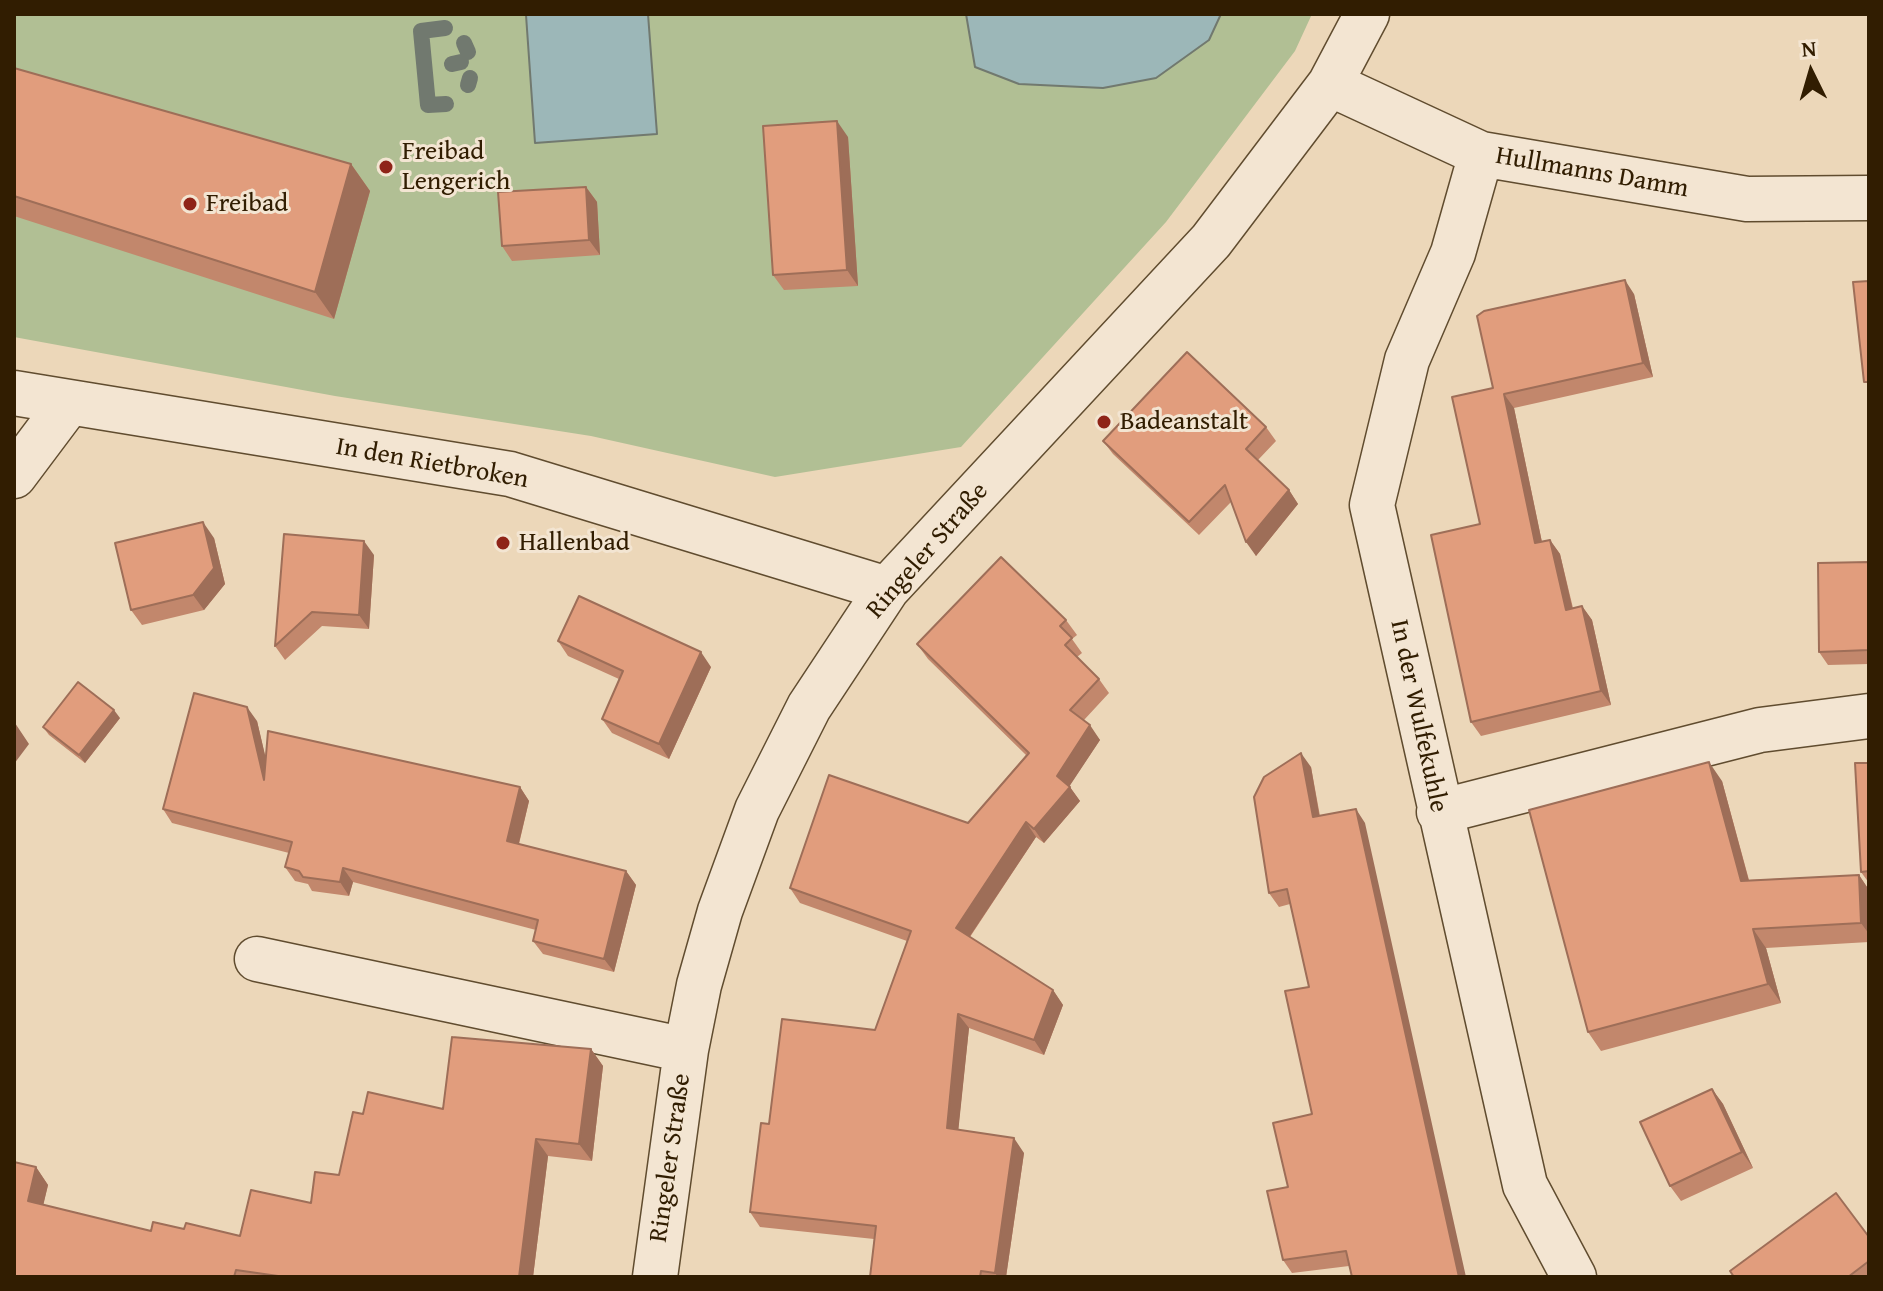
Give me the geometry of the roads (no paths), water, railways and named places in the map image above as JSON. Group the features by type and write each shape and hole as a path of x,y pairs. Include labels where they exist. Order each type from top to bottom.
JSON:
{"street":[{"name":"Ringeler Straße","path":"655,1277 686,1050 720,911 757,810 809,707 887,589 1169,289 1271,165 1330,84 1367,14"},
{"name":"Hullmanns Damm","path":"1330,84 1481,154 1747,199 1869,198"},
{"name":"In der Wulfekuhle","path":"1481,154 1453,253 1407,360 1372,505 1525,1185 1574,1277"},
{"name":"In den Rietbroken","path":"14,393 510,474 887,589"},
{"path":"14,476 68,404"},
{"path":"1439,812 1760,730 1869,716"},
{"path":"257,959 686,1050"}],"water":[{"path":"648,14 657,134 535,143 526,15"},
{"path":"966,14 1221,14 1209,40 1156,78 1103,88 1019,84 975,67"}],"waterway":[{"path":"445,28 421,31 428,105 446,104"},
{"path":"464,43 468,52"},
{"path":"452,64 461,62"},
{"path":"468,85 470,78"}],"place":[{"name":"Freibad Lengerich","path":"386,167"},
{"name":"Freibad","path":"190,204"},
{"name":"Badeanstalt","path":"1104,422"},
{"name":"Hallenbad","path":"503,543"}]}
